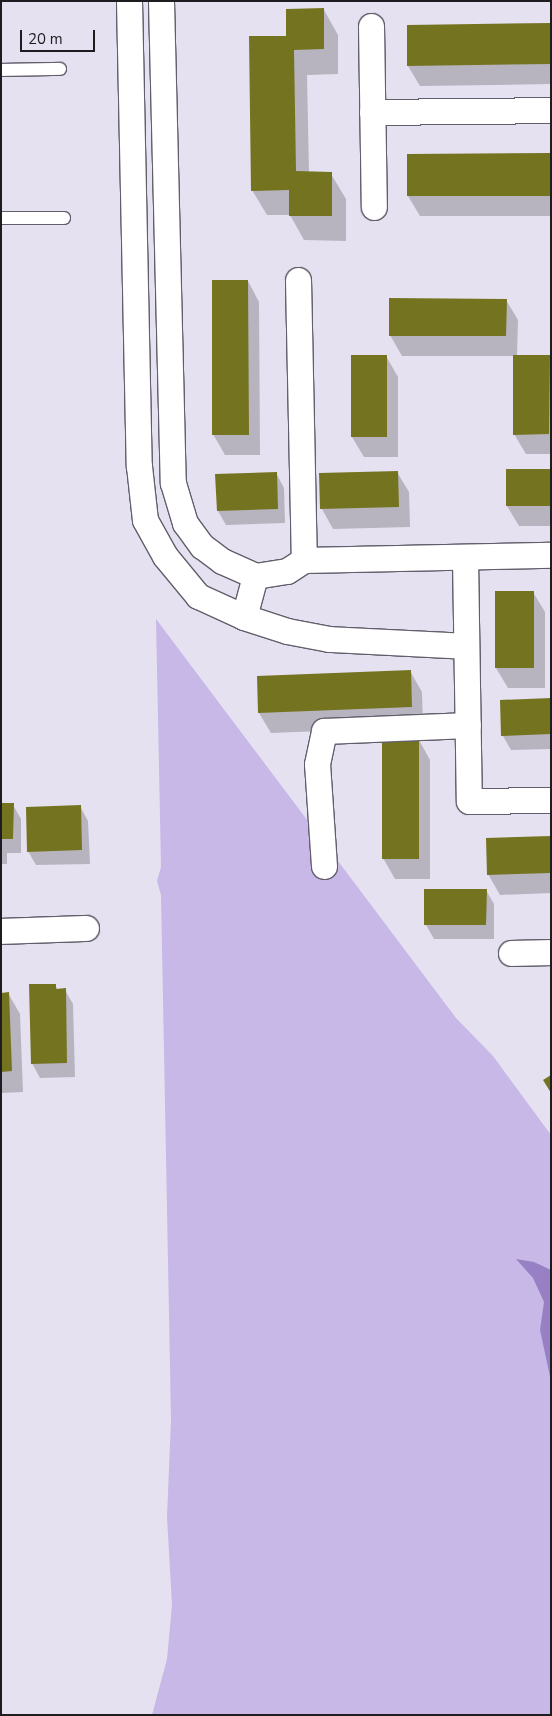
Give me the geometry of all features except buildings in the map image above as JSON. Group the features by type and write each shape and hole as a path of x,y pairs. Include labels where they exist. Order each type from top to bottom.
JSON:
{"street":[{"path":"129,1 139,466 145,520 165,556 198,596 244,617 287,632 329,640 466,646"},
{"path":"162,1 173,484 185,523 202,546 222,561 255,576 287,571 304,560 551,555"},
{"path":"371,26 374,207"},
{"path":"372,112 551,110"},
{"path":"298,280 304,560"},
{"path":"465,557 469,801 551,800"},
{"path":"244,617 255,576"},
{"path":"324,866 317,764 324,731 468,725"},
{"path":"1,931 86,928"},
{"path":"511,952 551,952"}],"lane":[{"path":"1,70 60,68"},
{"path":"1,218 64,218"}],"shaded area":[{"path":"156,619 456,1018 493,1056 551,1135 551,1715 152,1715 167,1659 172,1605 167,1517 171,1420 161,895 157,881 161,867"},
{"path":"516,1259 534,1262 551,1270 551,1381 540,1330 544,1302 533,1278"}]}
